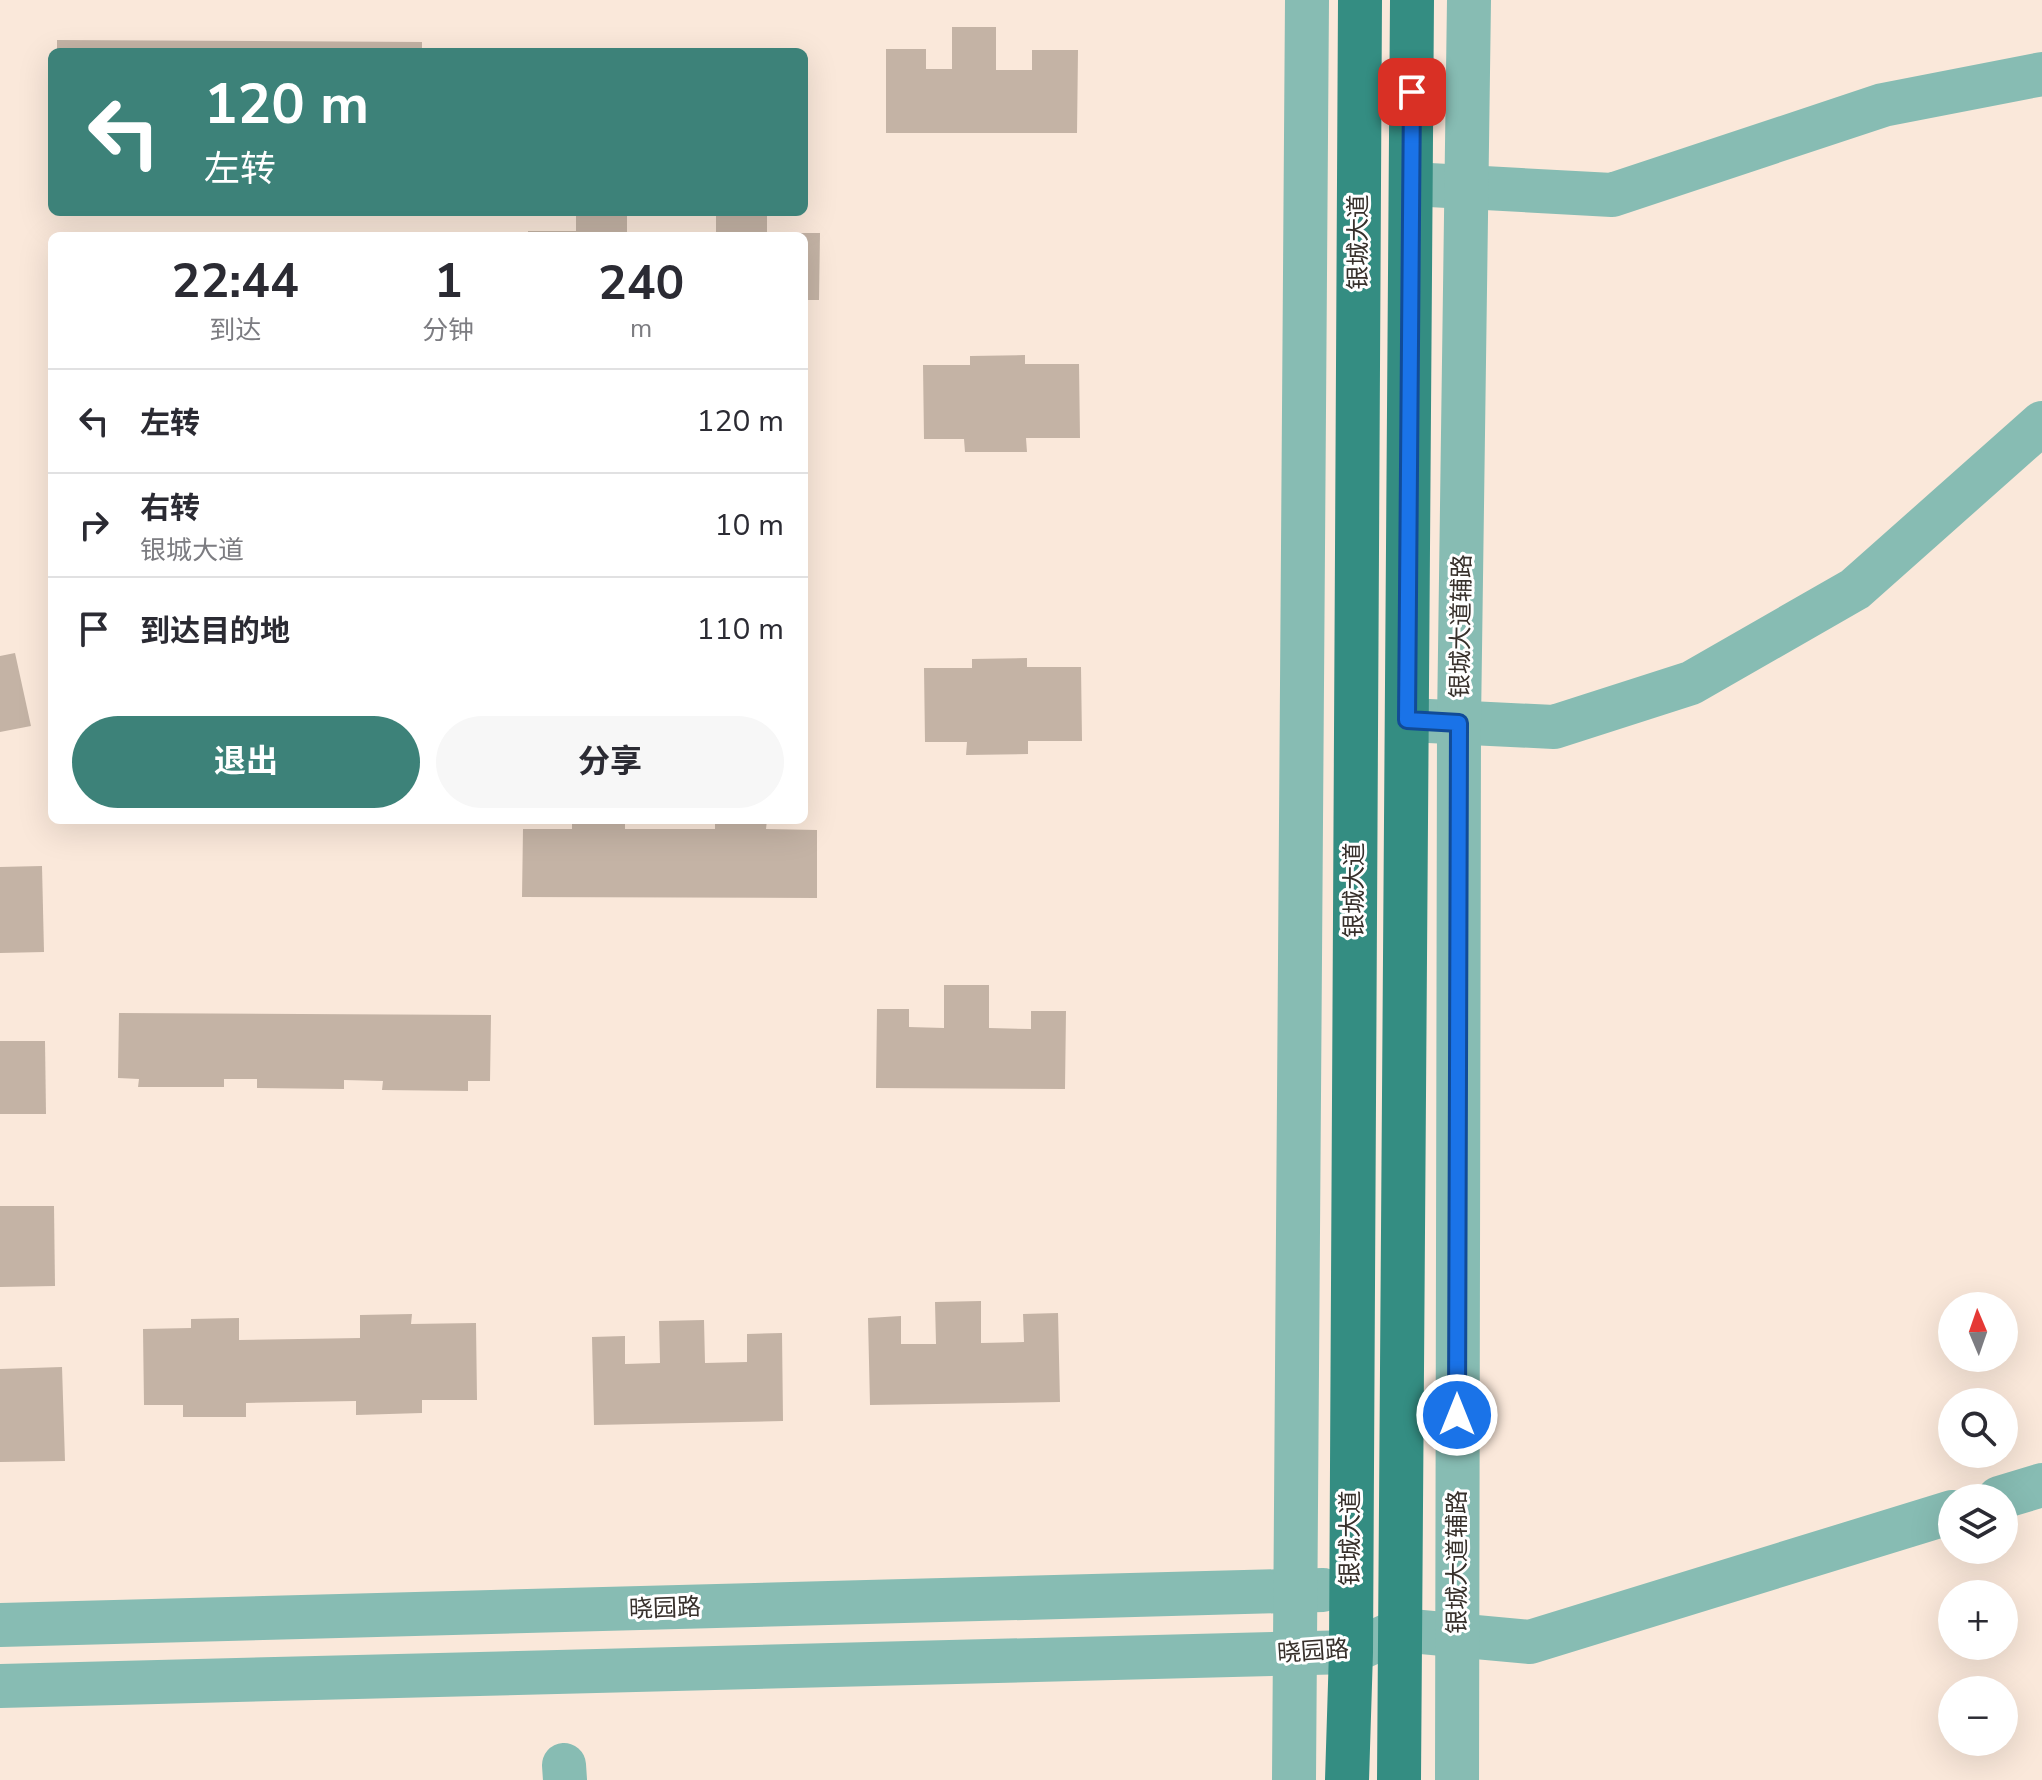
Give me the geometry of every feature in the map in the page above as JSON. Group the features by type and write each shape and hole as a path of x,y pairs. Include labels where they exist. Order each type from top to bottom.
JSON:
{"main road":[{"name":"银城大道","path":"1347,1780 1351,1652 1360,0"},
{"name":"银城大道","path":"1399,1780 1412,0"}],"street":[{"path":"1294,1780 1307,0"},
{"name":"银城大道辅路","path":"1457,1780 1459,723 1469,187 1469,0"},
{"path":"1411,184 1612,195 1883,105 2042,74"},
{"path":"1407,720 1554,727 1691,683 1855,589 2042,423"},
{"path":"2018,1492 2042,1485"},
{"path":"1400,1630 1530,1642 1938,1516"},
{"name":"晓园路","path":"0,1625 1349,1590 1400,1630 1351,1652 0,1686"}],"building":[{"path":"952,27 996,27 996,70 1032,70 1032,50 1078,50 1077,133 886,133 886,49 926,49 926,69 952,69"},
{"path":"57,40 422,42 422,48 57,48"},
{"path":"576,216 627,216 627,232 528,232 576,231"},
{"path":"716,216 767,216 767,232 716,232"},
{"path":"808,233 820,233 819,300 808,300"},
{"path":"1025,355 1025,364 1079,364 1080,438 1026,438 1027,452 965,452 964,439 924,439 923,365 970,365 970,356"},
{"path":"15,653 31,726 0,732 0,656"},
{"path":"1027,658 1027,667 1081,667 1082,741 1028,741 1028,754 966,755 967,742 925,742 924,668 972,668 972,659"},
{"path":"572,824 625,824 625,829 715,829 715,824 767,824 766,829 817,830 817,898 522,897 523,829 572,829"},
{"path":"42,866 44,952 0,953 0,867"},
{"path":"944,985 989,985 989,1028 1031,1029 1031,1011 1066,1011 1065,1089 876,1088 877,1009 909,1009 909,1027 944,1028"},
{"path":"119,1013 491,1015 490,1081 468,1081 468,1091 382,1090 383,1081 344,1080 344,1089 257,1088 257,1079 224,1079 224,1087 138,1087 139,1079 118,1078"},
{"path":"0,1041 45,1041 46,1114 0,1114"},
{"path":"0,1206 54,1206 55,1286 0,1287"},
{"path":"981,1301 981,1343 1024,1342 1023,1314 1058,1313 1060,1402 870,1405 868,1318 901,1316 901,1344 936,1344 935,1302"},
{"path":"412,1314 411,1324 476,1323 477,1400 422,1400 422,1413 356,1415 356,1401 246,1403 246,1417 183,1417 183,1405 144,1405 143,1329 191,1328 191,1319 239,1318 239,1340 360,1338 360,1315"},
{"path":"704,1320 705,1363 747,1362 747,1334 782,1333 783,1421 594,1425 592,1337 625,1336 625,1364 660,1363 659,1321"},
{"path":"62,1367 65,1461 0,1462 0,1369"}],"route":[{"path":"1412,92 1407,720 1459,723 1457,1415"}]}
